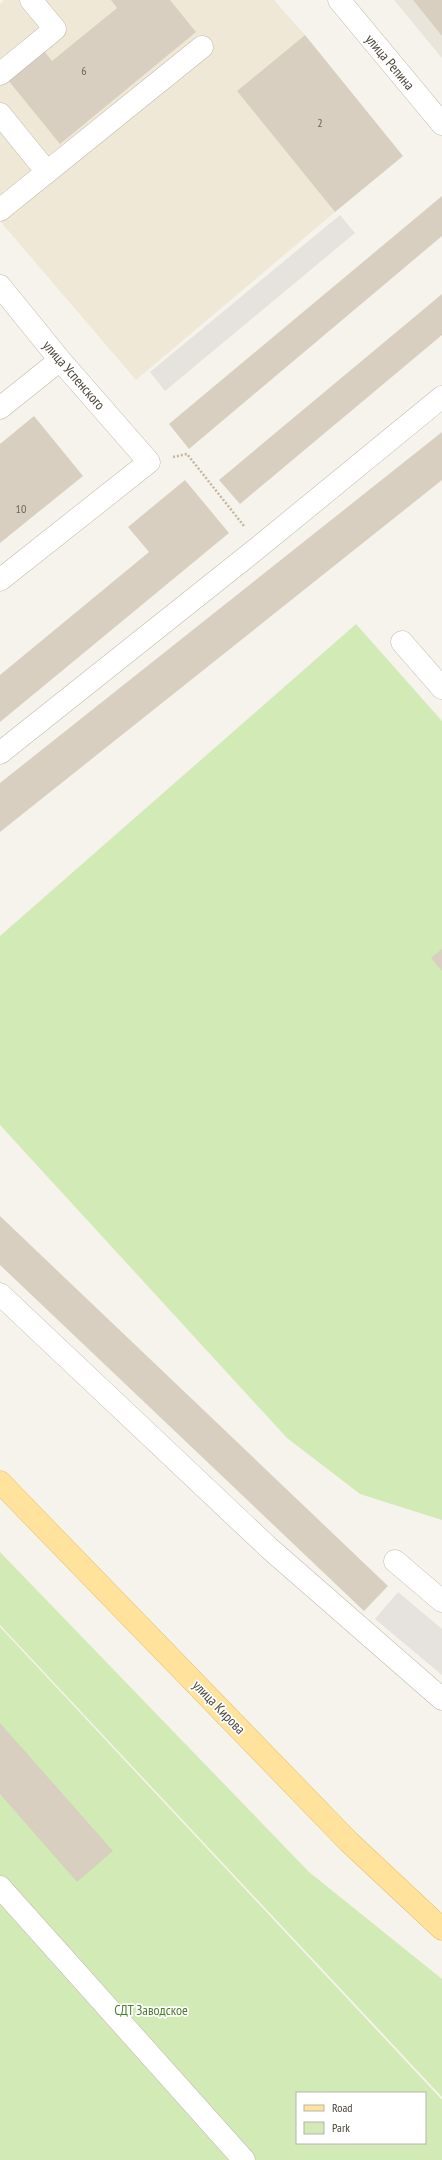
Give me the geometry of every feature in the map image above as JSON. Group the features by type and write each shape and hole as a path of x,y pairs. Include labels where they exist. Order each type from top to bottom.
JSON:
{"main road":[{"name":"улица Кирова","path":"0,1482 349,1842 442,1929"}],"street":[{"path":"0,74 55,29 31,0"},
{"name":"улица Репина","path":"339,0 442,124"},
{"path":"0,210 202,47"},
{"path":"0,114 47,172"},
{"name":"улица Успенского","path":"0,286 60,360 149,462"},
{"path":"0,408 60,360"},
{"path":"0,752 260,546 442,397"},
{"path":"0,580 149,462"},
{"path":"402,642 442,688"},
{"path":"0,1294 269,1548 442,1699"},
{"path":"395,1561 442,1601"},
{"path":"0,1887 244,2160"}],"path":[{"path":"149,462 187,454 260,546"}],"shaded area":[{"path":"4,0 274,0 305,35 237,91 335,212 136,380 0,221 0,4"},
{"path":"394,0 442,0 442,58"},
{"path":"340,215 355,233 165,391 150,372"},
{"path":"398,1592 442,1629 442,1675 375,1619"}],"green space":[{"path":"356,624 442,721 442,1520 360,1494 287,1438 0,1125 0,936"},
{"path":"0,1552 309,1872 442,1979 442,2097 0,1625"},
{"name":"СДТ Заводское","path":"0,1627 442,2100 442,2160 0,2160"}],"building":[{"path":"111,0 170,0 196,32 60,144 8,80 44,51 52,61 117,8"},
{"path":"413,0 442,0 442,36"},
{"path":"305,35 403,156 335,212 237,91"},
{"path":"442,196 442,236 189,449 169,424"},
{"path":"442,294 442,335 240,504 219,480"},
{"path":"34,416 83,476 0,543 0,444"},
{"path":"442,432 442,480 0,832 0,783"},
{"path":"185,480 229,533 0,722 0,675 149,552 128,527"},
{"path":"442,949 442,971 431,958"},
{"path":"0,1216 388,1586 364,1611 0,1265"},
{"path":"0,1723 113,1851 77,1882 0,1794"}]}
